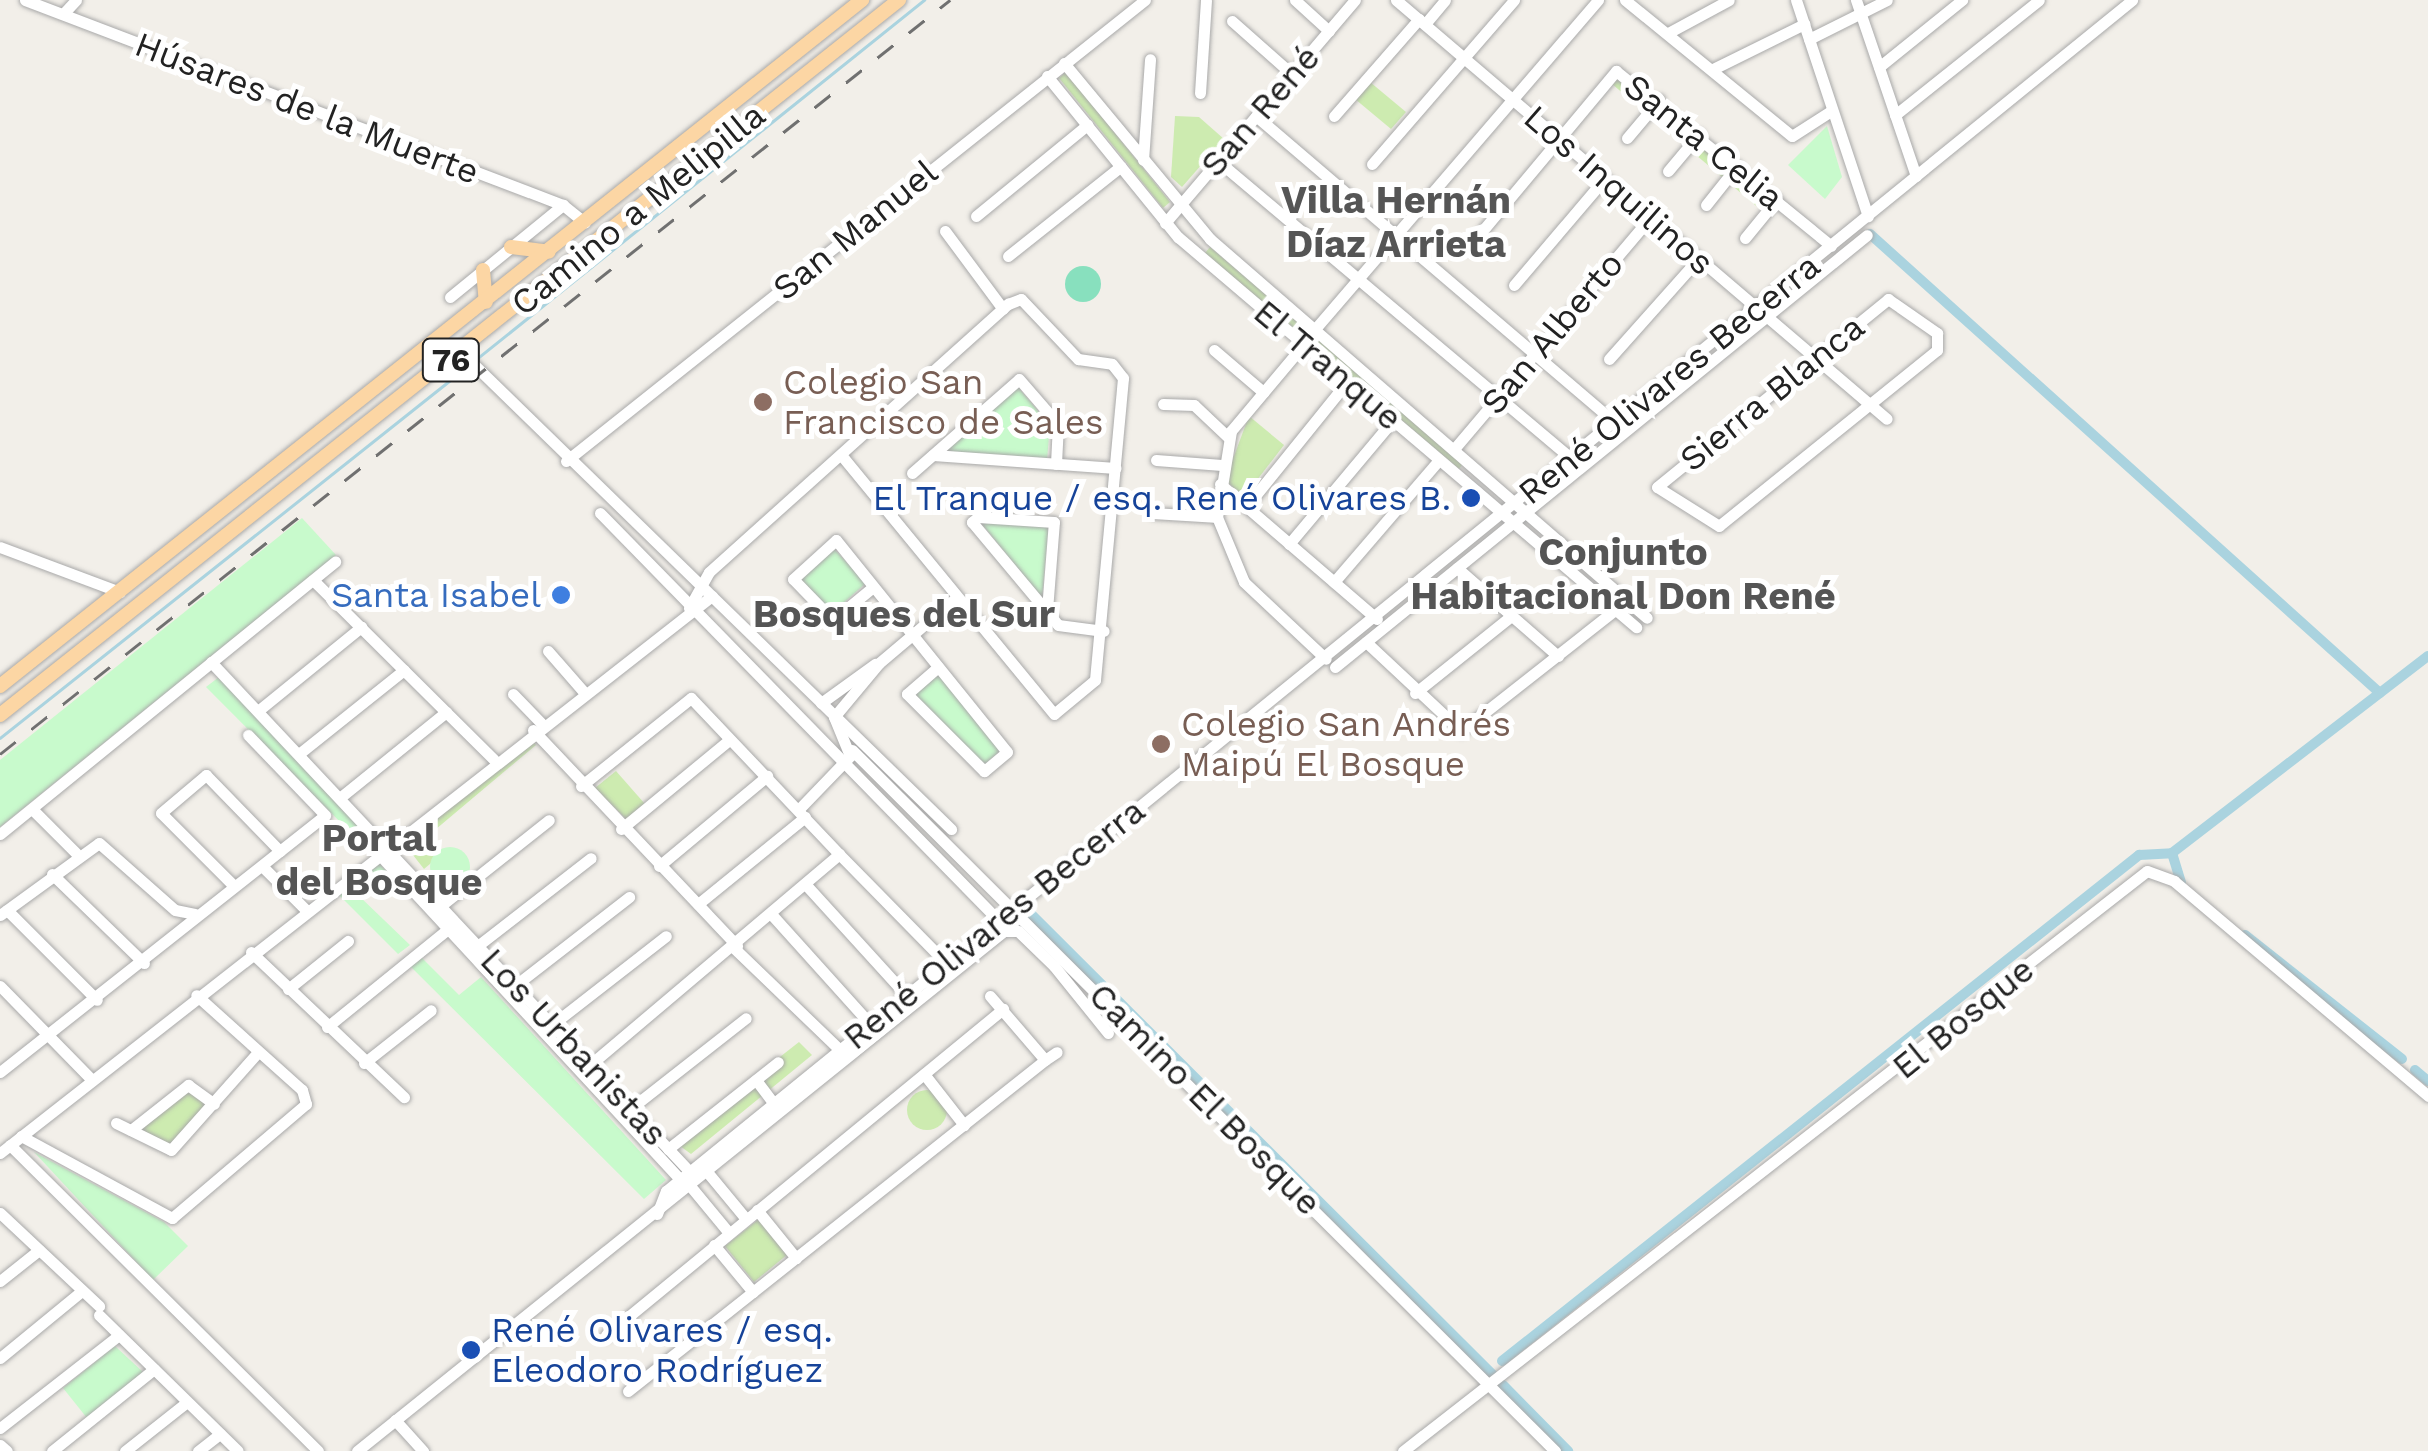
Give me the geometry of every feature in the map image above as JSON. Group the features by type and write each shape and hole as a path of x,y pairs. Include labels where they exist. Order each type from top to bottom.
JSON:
{"main road":[{"name":"Camino a Melipilla","path":"0,686 862,0"},
{"name":"Camino a Melipilla","path":"0,715 468,360 896,1"},
{"path":"511,247 549,252"},
{"path":"483,270 486,302"}],"street":[{"name":"Húsares de la Muerte","path":"25,0 563,205 585,223"},
{"path":"63,14 76,0"},
{"name":"San Manuel","path":"566,462 1145,0"},
{"path":"1200,93 1206,0"},
{"path":"1295,0 1329,31"},
{"name":"San René","path":"1165,222 1355,0"},
{"name":"Los Inquilinos","path":"1396,0 1888,419"},
{"path":"1334,116 1445,0"},
{"path":"1372,164 1514,0"},
{"path":"1315,329 1598,0"},
{"path":"1625,0 1794,136 1832,111"},
{"path":"1668,33 1730,0"},
{"path":"1796,0 1868,216"},
{"path":"1856,0 1916,176"},
{"path":"1809,39 1862,20 1887,0"},
{"path":"1879,67 1962,0"},
{"name":"René Olivares Becerra","path":"357,1451 657,1214 687,1179 840,1050 1331,663 1377,619 1522,508 1762,313 1831,246 2132,0"},
{"path":"1895,115 2036,1"},
{"path":"1232,21 1292,74"},
{"path":"1713,69 1804,24"},
{"path":"1142,160 1150,59"},
{"name":"El Tranque","path":"1064,63 1178,208 1210,240 1647,618"},
{"name":"Santa Celia","path":"1468,248 1612,72 1658,100 1831,246"},
{"name":"El Tranque","path":"1047,76 1165,222 1198,254 1636,628"},
{"path":"1627,138 1658,100"},
{"path":"1256,116 1616,423"},
{"path":"976,216 1087,124"},
{"path":"1668,171 1699,134"},
{"path":"1218,161 1572,459"},
{"path":"1008,256 1121,166"},
{"path":"1706,205 1737,166"},
{"path":"1514,284 1605,178"},
{"path":"1745,238 1778,199"},
{"path":"450,297 563,205"},
{"name":"San Alberto","path":"1454,449 1651,217"},
{"path":"945,231 1003,309"},
{"name":"René Olivares Becerra","path":"1522,508 1616,423 1867,235"},
{"path":"1198,254 1210,240"},
{"path":"1609,358 1698,258"},
{"name":"Sierra Blanca","path":"1888,298 1937,334 1937,350 1712,527 1657,486 1814,357 1888,298"},
{"path":"689,608 697,585 841,455 1003,309 1027,303 1078,359 1122,372 1099,675 1054,714 841,455"},
{"path":"1304,344 1229,438 1217,517 1244,582 1331,663"},
{"path":"1214,350 1263,392"},
{"name":"Camino El Bosque","path":"468,360 630,526 712,596 951,829"},
{"path":"912,473 1018,379 1058,424 1056,464"},
{"path":"1246,506 1347,382"},
{"path":"1163,404 1194,406 1229,438"},
{"path":"1289,544 1393,420"},
{"path":"933,455 1116,468"},
{"path":"1156,460 1222,465"},
{"path":"1334,582 1439,460"},
{"path":"1460,478 1472,465"},
{"path":"1220,484 1377,619"},
{"path":"1154,512 1217,517"},
{"name":"Camino El Bosque","path":"600,513 1000,921"},
{"name":"René Olivares Becerra","path":"1331,663 1366,642 1508,519"},
{"path":"1046,610 1054,522 972,522 1046,610 1062,627 1104,631"},
{"name":"Camino El Bosque","path":"630,526 637,552"},
{"path":"874,587 832,620 793,579 836,540 874,587 912,636 1007,752 984,771 907,694 938,668"},
{"path":"0,547 120,592"},
{"path":"0,834 335,562"},
{"path":"1456,568 1558,656"},
{"path":"312,580 494,760"},
{"path":"318,1451 5,1149 582,690 689,608 712,596"},
{"path":"821,704 879,663 957,597"},
{"path":"1366,642 1450,729 1468,728 1627,600"},
{"path":"1415,693 1511,616"},
{"path":"258,710 361,628"},
{"path":"548,651 582,690"},
{"name":"Los Urbanistas","path":"211,662 389,843 554,1024 586,1068 687,1179"},
{"path":"834,717 879,663"},
{"path":"300,753 404,670"},
{"path":"512,694 581,786 840,1050"},
{"path":"581,786 691,698 947,964"},
{"path":"342,796 446,712"},
{"name":"Camino El Bosque","path":"834,717 852,750 1019,911 1555,1451"},
{"path":"0,1072 144,964 195,914 262,866 324,814 248,735"},
{"path":"621,829 729,740"},
{"path":"698,904 803,812 846,766 852,750"},
{"path":"234,886 161,813 206,776 280,851"},
{"path":"659,866 767,776"},
{"path":"32,808 76,853"},
{"path":"443,904 550,820"},
{"path":"97,1000 4,913 76,853 112,848 175,910 195,914"},
{"name":"Los Urbanistas","path":"377,852 448,930 668,1149 687,1179"},
{"path":"586,1068 736,948 839,854"},
{"path":"480,944 591,858"},
{"path":"262,866 305,909"},
{"name":"El Bosque","path":"1488,1384 2147,871 2174,881 2428,1096"},
{"path":"52,874 144,964"},
{"path":"807,886 907,996"},
{"path":"517,984 630,897"},
{"path":"772,915 871,1025"},
{"name":"René Olivares Becerra","path":"687,1179 708,1173 1006,929 1054,966 1108,1033"},
{"path":"327,1027 448,930"},
{"path":"554,1024 666,936"},
{"path":"288,988 348,941"},
{"path":"251,952 404,1098"},
{"path":"0,986 92,1080"},
{"path":"21,1136 169,1219 304,1110 302,1090 196,996"},
{"path":"990,996 1045,1060"},
{"path":"606,1335 1003,1009"},
{"path":"364,1063 431,1010"},
{"path":"630,1109 746,1018"},
{"path":"628,1391 1056,1052"},
{"path":"116,1123 168,1151 257,1053"},
{"path":"668,1149 778,1062"},
{"path":"924,1074 964,1125"},
{"path":"756,1080 774,1104"},
{"path":"131,1130 188,1085 214,1104"},
{"path":"708,1173 746,1219"},
{"path":"687,1179 729,1233"},
{"path":"757,1210 796,1258"},
{"path":"0,1213 238,1451"},
{"path":"714,1245 752,1292"},
{"path":"0,1281 39,1250"},
{"path":"1,1355 82,1291"},
{"path":"0,1428 119,1335"},
{"path":"52,1451 154,1370"},
{"path":"1403,1451 1488,1384"},
{"path":"126,1451 188,1402"},
{"path":"396,1420 424,1451"},
{"path":"198,1451 220,1434"},
{"path":"0,1444 7,1451"}],"green space":[{"path":"1066,72 1170,202 1163,208 1059,78"},
{"path":"1622,72 1771,198 1761,210 1612,84"},
{"path":"1370,82 1406,112 1391,129 1355,99"},
{"path":"1175,116 1199,117 1224,139 1182,187 1171,177"},
{"path":"1827,126 1842,177 1825,199 1788,165"},
{"path":"1210,247 1464,462 1459,469 1205,253"},
{"path":"1083,266 1096,271 1101,284 1096,297 1083,302 1070,297 1065,284 1070,271"},
{"path":"1017,386 1050,425 1047,460 942,452"},
{"path":"1249,416 1284,445 1244,497 1225,480"},
{"path":"302,518 336,555 0,827 0,760"},
{"path":"978,519 1049,524 1042,598"},
{"path":"834,549 866,583 831,614 800,580"},
{"path":"937,673 1000,751 984,765 913,692"},
{"path":"219,677 379,842 368,850 206,687"},
{"path":"528,736 536,745 423,840 437,858 424,869 402,841"},
{"path":"616,771 645,804 626,819 595,788"},
{"path":"450,847 464,853 470,867 464,881 450,887 436,881 430,867 436,853"},
{"path":"379,863 386,871 357,894 410,945 398,954 337,893"},
{"path":"419,955 459,995 481,977 666,1180 644,1199 409,965"},
{"path":"799,1042 812,1055 691,1154 673,1141"},
{"path":"189,1088 209,1104 168,1147 137,1129"},
{"path":"927,1090 941,1096 947,1110 941,1124 927,1130 913,1124 907,1110 913,1096"},
{"path":"34,1152 164,1222 188,1246 153,1280"},
{"path":"759,1219 788,1254 754,1282 725,1246"},
{"path":"115,1346 144,1373 87,1418 63,1388"}],"waterway":[{"path":"474,361 924,0"},
{"path":"1870,234 2380,693"},
{"path":"0,738 468,366"},
{"path":"1502,1361 2139,855 2172,853 2428,656"},
{"path":"2172,853 2181,883"},
{"path":"1028,911 1493,1375"},
{"path":"2245,935 2402,1059"},
{"path":"2415,1070 2428,1081"},
{"path":"1503,1385 1568,1451"}],"railway":[{"path":"0,754 950,0"}],"place":[{"name":"Colegio San Francisco de Sales","path":"763,402"},
{"name":"El Tranque / esq. René Olivares B.","path":"1471,498"},
{"name":"Santa Isabel","path":"561,595"},
{"name":"Colegio San Andrés Maipú El Bosque","path":"1161,744"},
{"name":"René Olivares / esq. Eleodoro Rodríguez","path":"471,1350"}],"district":[{"name":"Villa Hernán Díaz Arrieta","path":"1396,223"},
{"name":"Conjunto Habitacional Don René","path":"1623,575"},
{"name":"Bosques del Sur","path":"904,615"},
{"name":"Portal del Bosque","path":"379,861"}]}
